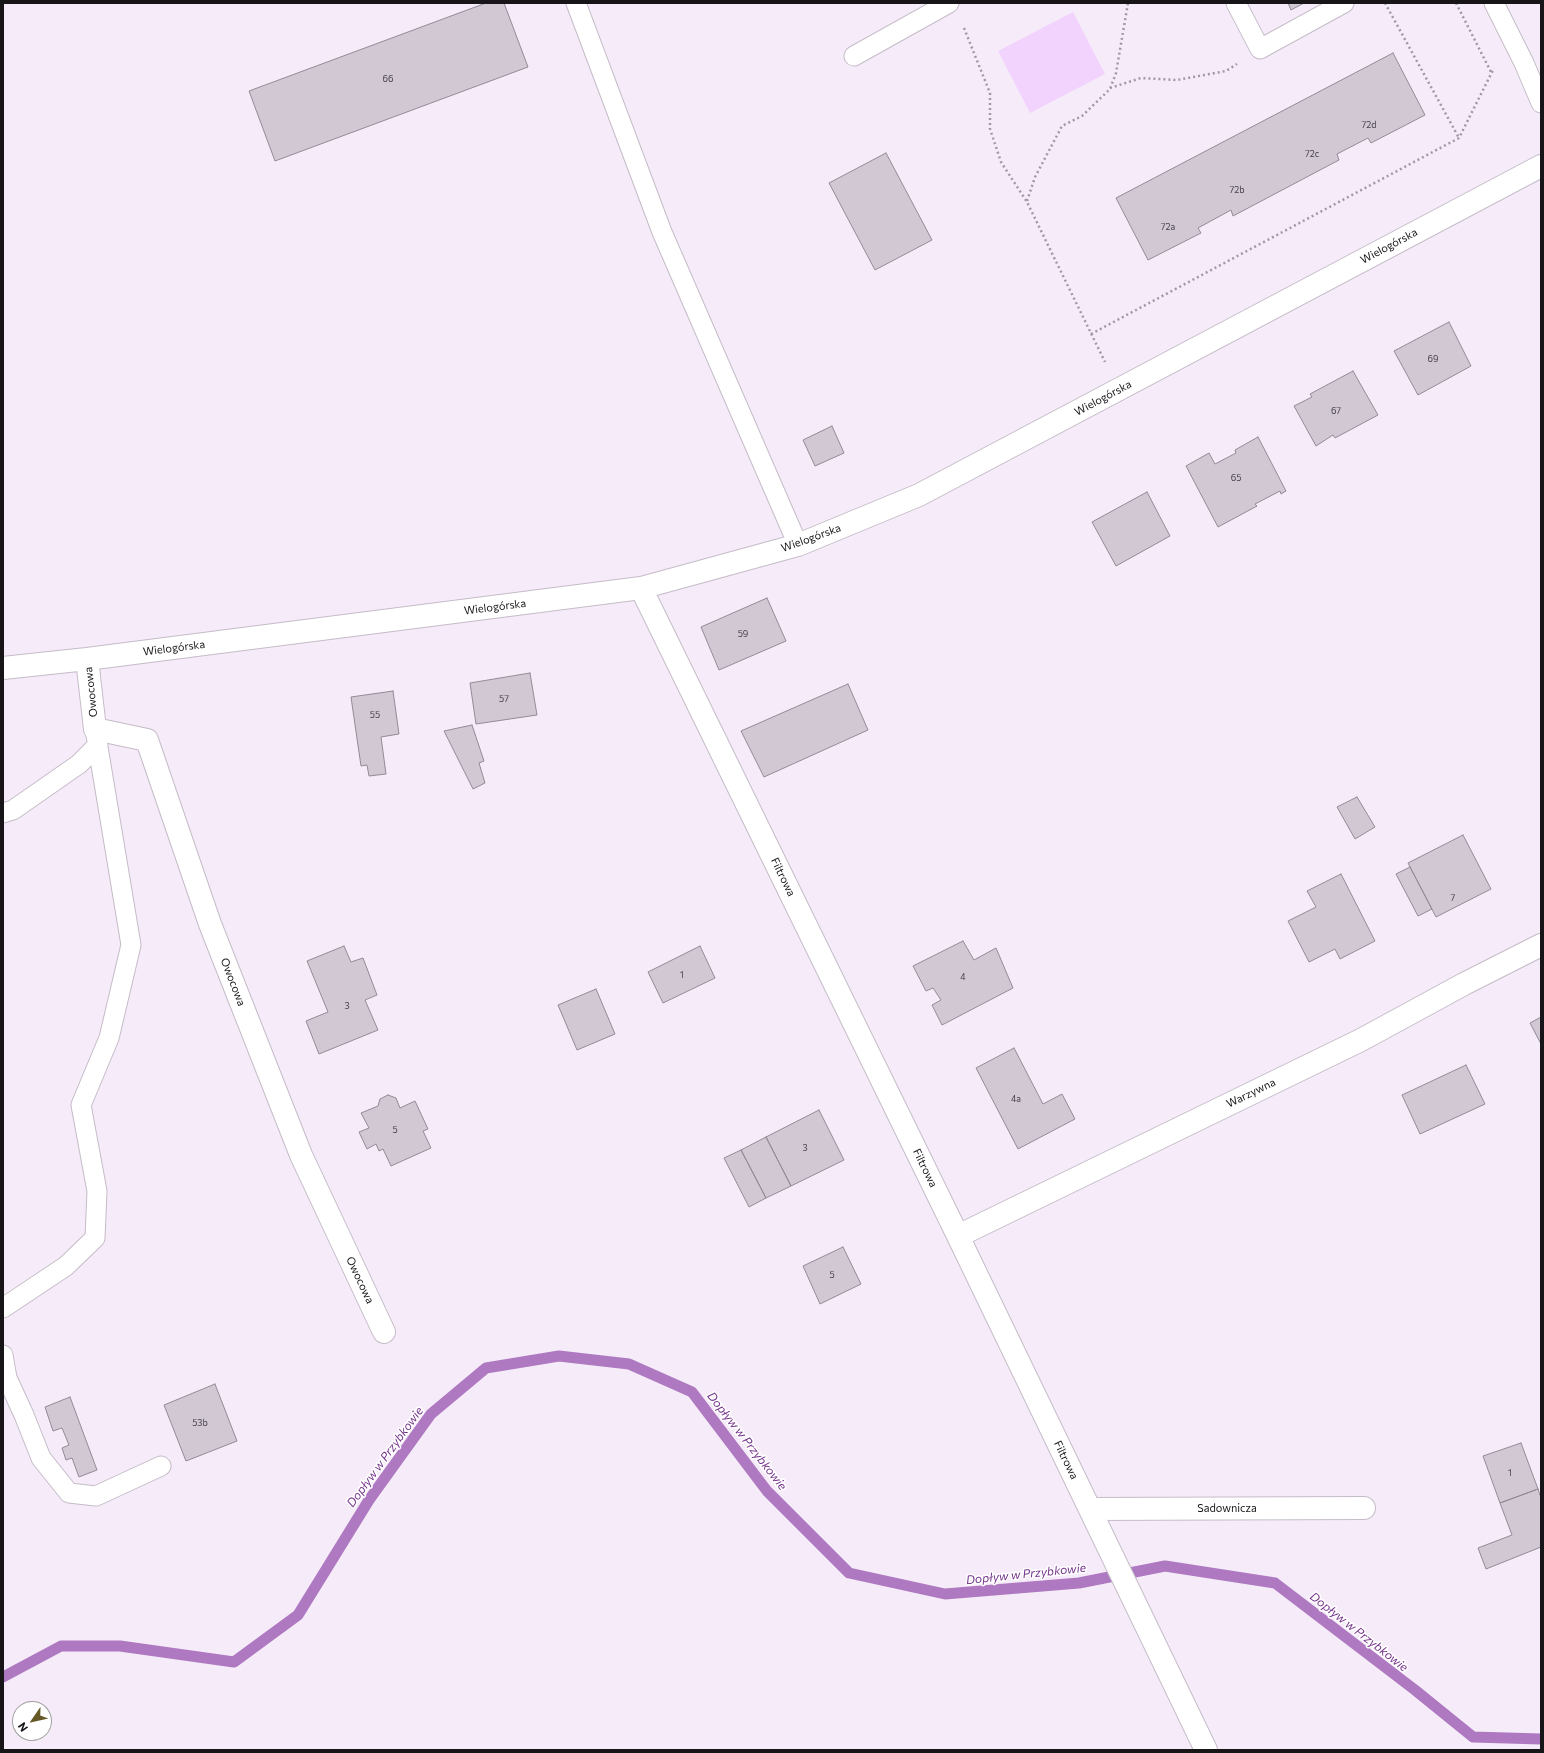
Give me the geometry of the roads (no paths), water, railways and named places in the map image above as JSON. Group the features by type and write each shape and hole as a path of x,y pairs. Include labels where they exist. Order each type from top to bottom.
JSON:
{"street":[{"name":"Wielogórska","path":"3,668 87,659 641,588 798,544 919,495 1541,166"},
{"name":"Filtrowa","path":"641,588 958,1236 1206,1750"},
{"name":"Owocowa","path":"87,659 96,737 147,740 210,924 301,1155 384,1332"},
{"name":"Warzywna","path":"958,1236 1361,1040 1464,984 1541,945"},
{"name":"Sadownicza","path":"1093,1515 1364,1508"}],"lane":[{"path":"576,3 662,232 798,544"},
{"path":"854,56 949,3"},
{"path":"1236,3 1260,49 1344,3"},
{"path":"1501,7 1510,35 1541,103"},
{"path":"3,813 13,810 79,764 96,737"},
{"path":"3,1308 66,1266 95,1238 97,1191 80,1105 109,1038 132,945 96,737"},
{"path":"3,1354 7,1378 41,1458 69,1493 96,1496 161,1466"}],"waterway":[{"name":"Dopływ w Przybkowie","path":"3,1677 61,1646 120,1646 234,1662 298,1615 369,1500 431,1414 486,1368 559,1356 629,1364 692,1392 767,1491 849,1573 945,1594 1079,1583 1165,1566 1275,1583 1415,1690 1473,1737 1541,1739"}]}
